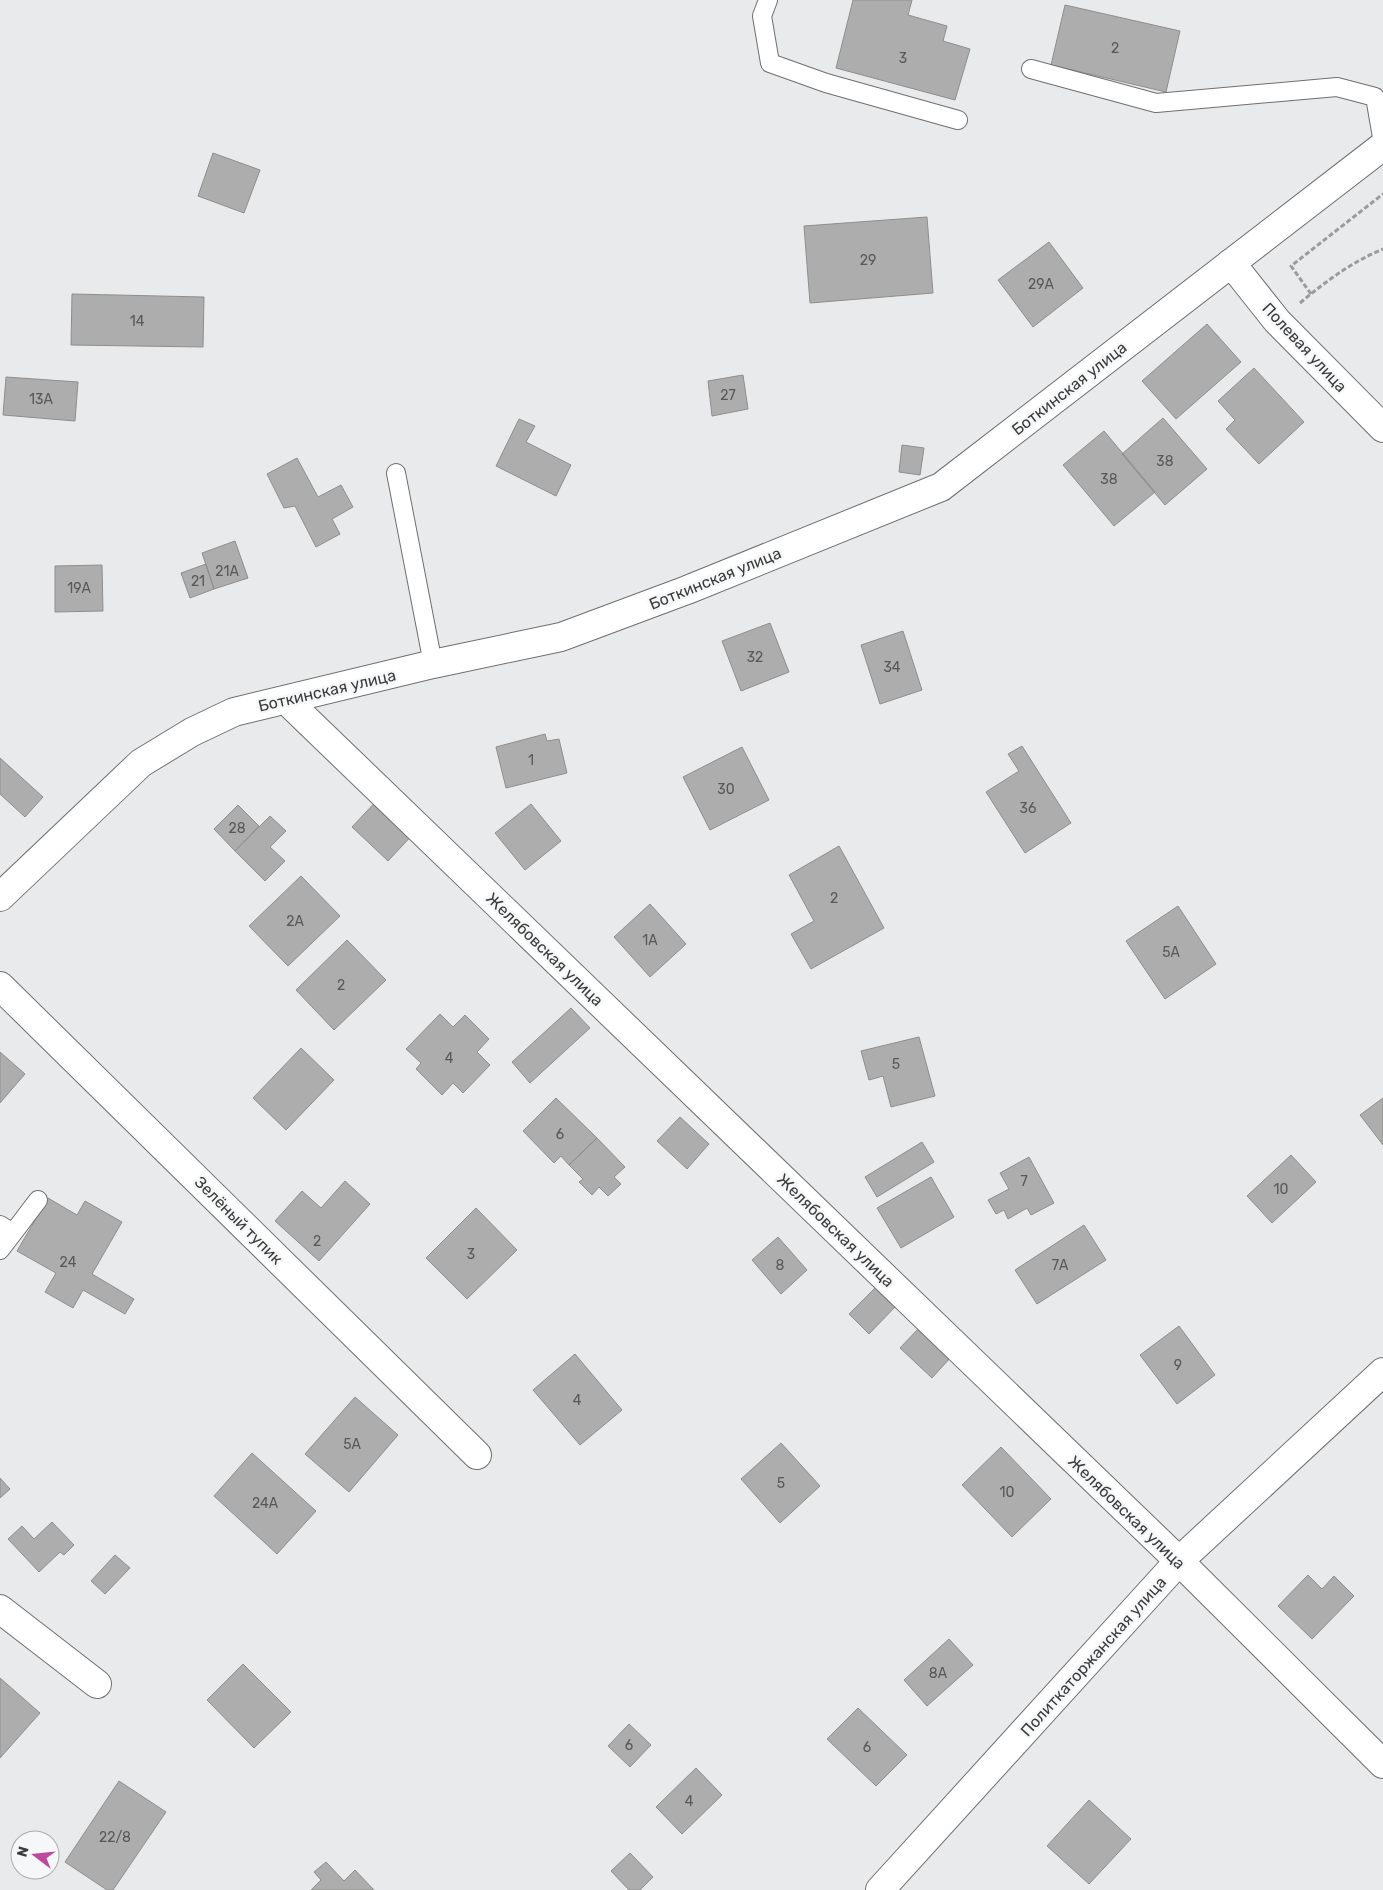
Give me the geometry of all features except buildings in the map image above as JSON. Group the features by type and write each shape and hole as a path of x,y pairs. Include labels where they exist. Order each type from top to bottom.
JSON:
{"street":[{"name":"Боткинская улица","path":"0,897 141,764 192,732 234,712 433,664 561,637 687,590 941,486 1383,144"},
{"name":"Полевая улица","path":"1231,263 1277,321 1383,428"},
{"name":"Желябовская улица","path":"286,700 1179,1561 1383,1764"},
{"name":"Зелёный тупик","path":"0,986 477,1455"},
{"name":"Политкаторжанская улица","path":"880,1890 1179,1561 1383,1372"},
{"path":"0,1609 97,1684"}],"lane":[{"path":"768,0 762,16 770,64 826,83 958,120"},
{"path":"1031,69 1156,103 1336,88 1375,97 1383,144"},
{"path":"396,473 433,664"},
{"path":"0,1250 6,1229 38,1200"}],"path":[{"path":"1311,294 1291,266 1383,194"},
{"path":"1277,321 1311,294 1364,257 1383,249"}]}
